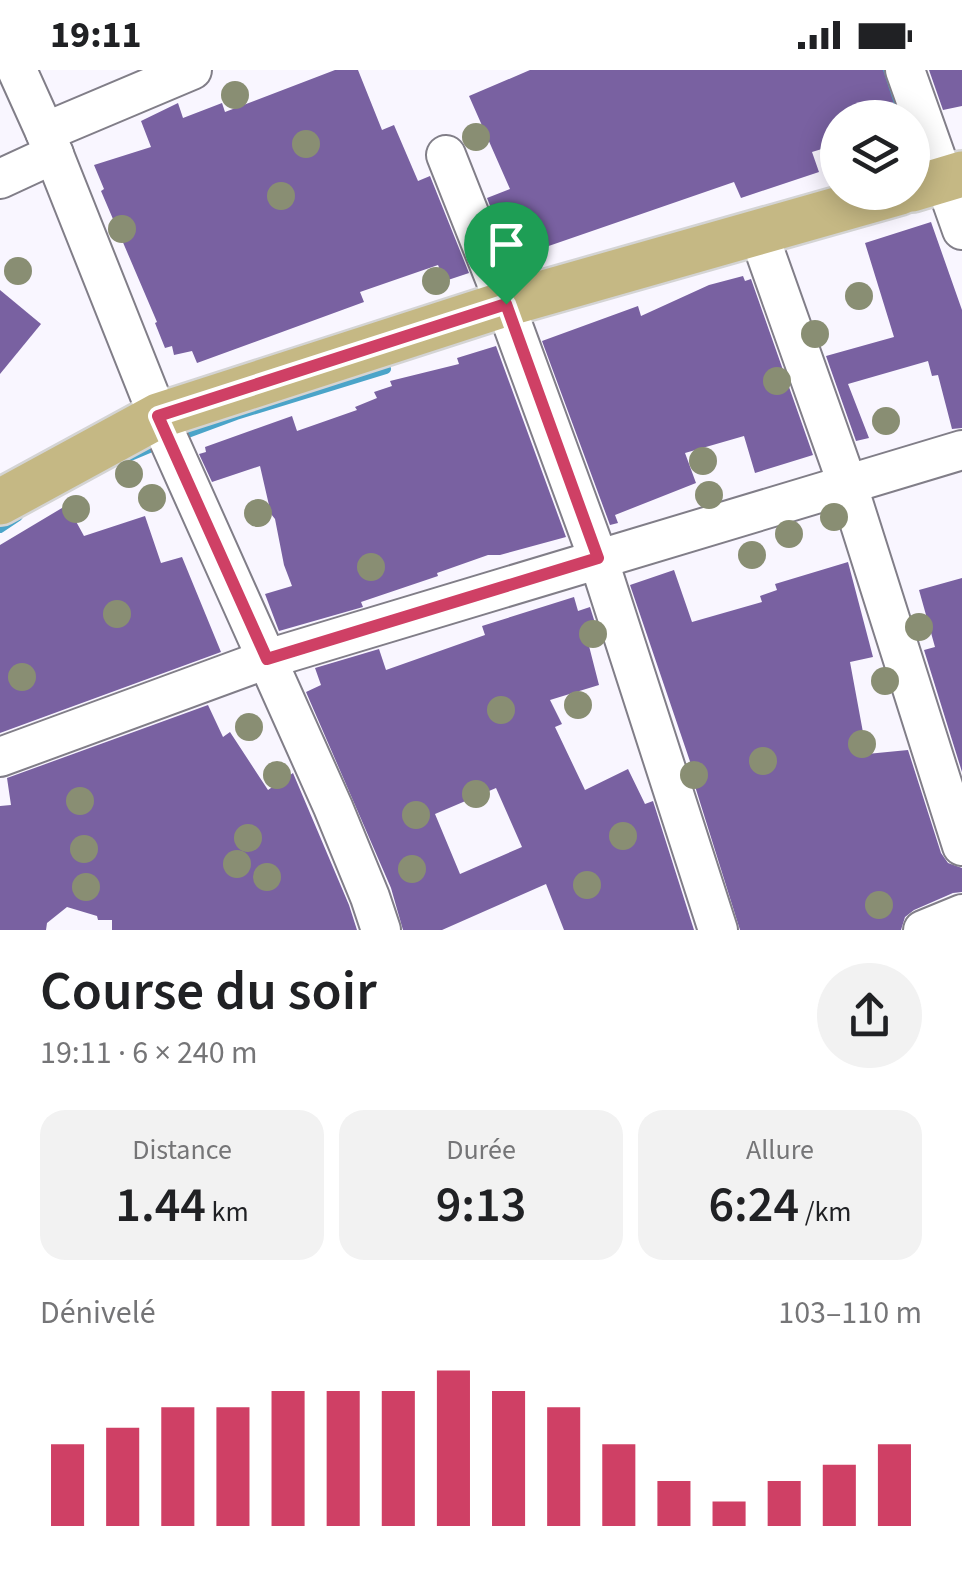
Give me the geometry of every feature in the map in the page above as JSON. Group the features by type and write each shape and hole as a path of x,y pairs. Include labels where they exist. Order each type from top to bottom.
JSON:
{"main road":[{"path":"0,502 158,416 506,304 836,210"}],"street":[{"path":"17,70 50,143 158,416 340,825 381,930"},
{"path":"0,179 50,143 192,70"},
{"path":"905,70 939,181 962,230"},
{"path":"446,154 506,304 598,558 718,930"},
{"path":"758,232 847,484 962,846"},
{"path":"0,757 267,659 962,450"},
{"path":"923,930 962,914"}],"building":[{"path":"335,70 358,70 382,130 394,125 418,181 430,176 469,273 445,281 438,265 360,292 364,302 197,363 192,351 174,355 172,346 165,348 94,165 151,147 141,121 178,103 183,118 222,103 225,112"},
{"path":"530,70 883,70 893,100 820,100 820,150 812,152 819,172 741,198 734,182 511,259 487,198 510,189 469,96"},
{"path":"929,70 962,70 962,106 943,110"},
{"path":"931,222 962,310 962,428 952,429 938,375 932,376 928,361 848,384 869,438 856,441 826,356 894,337 865,243"},
{"path":"743,276 745,281 751,279 813,455 755,473 744,436 685,453 696,483 615,515 618,523 610,525 542,341 638,306 641,316 709,285"},
{"path":"0,290 41,324 0,374"},
{"path":"496,346 566,537 488,555 361,602 363,607 279,631 265,594 292,586 260,466 212,482 199,454 206,452 205,447 292,416 297,431 357,410 355,407 377,398 374,392 392,386 390,381 459,364 457,358"},
{"path":"67,505 84,536 145,516 161,563 182,557 221,652 0,733 0,545"},
{"path":"848,562 873,657 850,662 867,754 908,750 941,853 948,863 962,868 962,892 914,910 905,917 901,930 740,930 694,783 697,782 630,585 674,570 692,622 762,602 760,596 777,590 775,584"},
{"path":"962,578 962,772 924,650 935,647 919,590"},
{"path":"574,597 578,611 590,607 601,642 589,646 599,685 550,700 562,724 555,727 585,790 628,769 645,804 653,801 694,930 564,930 546,884 442,930 403,930 391,888 306,692 321,685 315,668 379,649 386,670 485,635 482,626","holes":["496,788 522,847 460,874 435,814"]},
{"path":"208,705 223,737 230,732 268,790 293,773 357,930 112,930 112,920 98,920 97,916 67,907 47,923 46,930 0,930 0,806 11,805 7,778"}],"waterway":[{"path":"883,70 894,100"},
{"path":"174,438 386,369"},
{"path":"121,460 152,447"},
{"path":"0,528 18,516"}],"route":[{"path":"506,304 598,558 267,659 158,416 506,304"}]}
